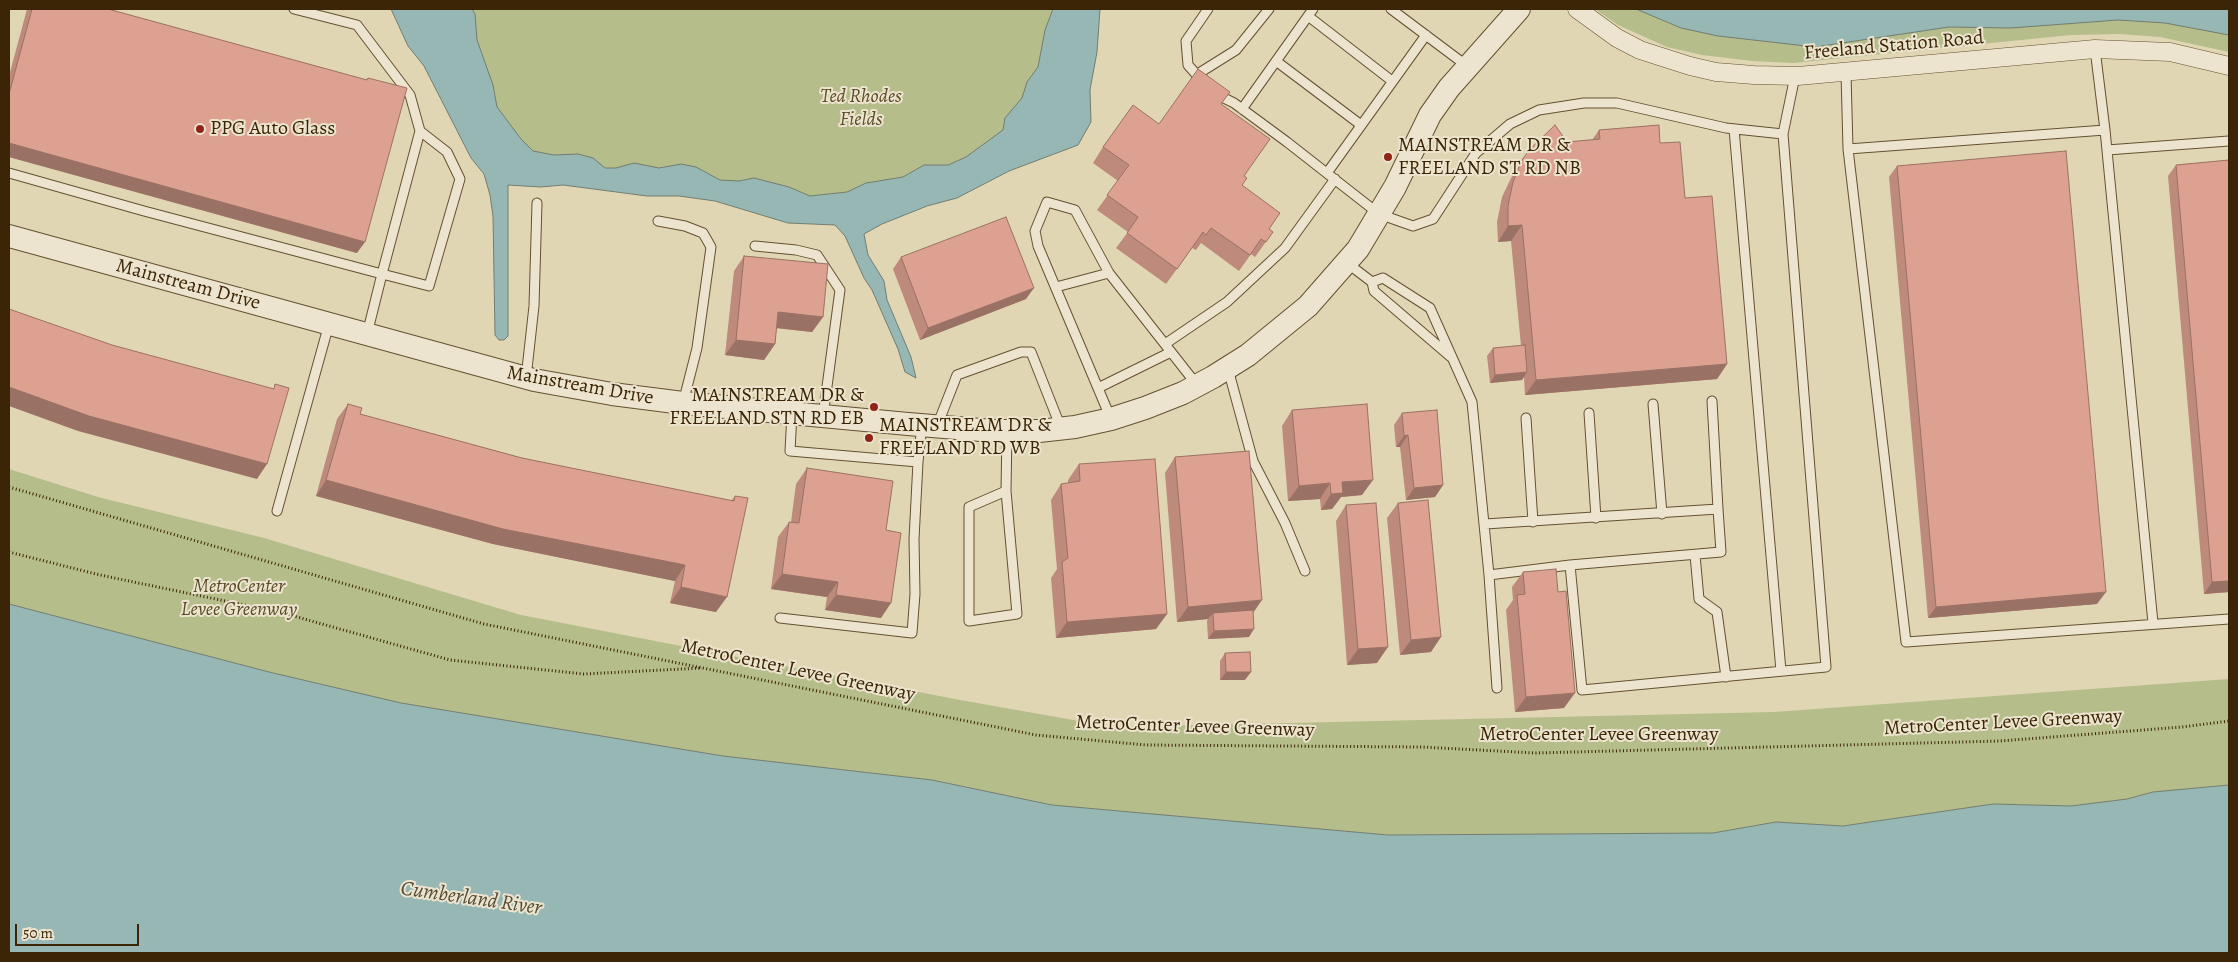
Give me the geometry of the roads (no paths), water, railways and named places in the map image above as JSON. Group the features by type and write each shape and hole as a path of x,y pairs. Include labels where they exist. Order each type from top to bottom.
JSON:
{"street":[{"name":"Mainstream Drive","path":"9,236 526,378 612,394 683,403 930,426 1007,431 1039,431 1061,428 1111,419 1145,408 1197,386 1228,368 1280,331 1308,306 1347,262 1379,214 1430,115 1449,88 1519,9"},
{"name":"Freeland Station Road","path":"1577,9 1618,38 1640,50 1665,59 1716,72 1795,76 1846,73 2096,48 2170,52 2229,66"}],"lane":[{"path":"294,9 357,25 410,95 420,131 367,334"},
{"path":"1208,9 1186,41 1188,66 1210,90 1242,109 1379,214 1413,226 1433,219 1476,153 1510,124 1539,110 1584,102 1617,103 1734,129 1783,134"},
{"path":"1196,75 1236,50 1269,9"},
{"path":"1391,9 1468,66"},
{"path":"1242,109 1311,12 1392,81"},
{"path":"1165,344 1227,302 1286,248 1361,125 1426,35"},
{"path":"2096,48 2153,623"},
{"path":"1276,61 1361,125"},
{"path":"1846,73 1848,149 1906,642 2229,619"},
{"path":"1570,565 1582,690 1826,668 1783,134 1795,76"},
{"path":"1734,129 1782,672"},
{"path":"1848,149 2105,130"},
{"path":"9,173 144,211 429,286 460,179 447,152 420,131"},
{"path":"2107,150 2229,141"},
{"path":"1111,419 1038,246 1034,230 1047,202 1075,210 1109,273 1197,386"},
{"path":"526,378 534,306 537,203"},
{"path":"658,221 685,226 703,233 711,247 698,348 683,403"},
{"path":"755,246 796,250 817,255 840,290 823,416"},
{"path":"1347,262 1372,282 1374,291 1451,357"},
{"path":"1056,287 1109,273"},
{"path":"1372,282 1383,278 1430,308 1472,402 1485,524 1497,688"},
{"path":"277,511 329,324"},
{"path":"780,618 912,633 915,594 914,539 918,462 930,426 957,375 1021,352 1031,352 1061,428"},
{"path":"1098,388 1171,352"},
{"path":"1228,368 1253,461 1285,523 1305,571"},
{"path":"1489,575 1570,565 1721,552 1712,402"},
{"path":"1653,404 1662,514"},
{"path":"792,413 790,451 918,462"},
{"path":"1589,413 1596,518"},
{"path":"1526,418 1533,522"},
{"path":"1006,491 969,507 969,621 1018,614 1006,491 1007,431"},
{"path":"1485,524 1718,510"},
{"path":"1695,555 1699,599 1717,612 1726,677"}],"water":[{"path":"391,9 472,9 475,14 477,40 493,85 497,107 521,139 533,151 554,155 578,154 593,158 605,168 616,168 634,163 659,168 681,164 696,167 720,180 739,181 754,178 789,187 810,196 847,192 866,183 903,177 924,165 948,165 966,157 1003,130 1005,118 1022,98 1027,82 1038,67 1045,30 1053,9 1100,9 1097,52 1090,90 1091,122 1078,145 1009,171 957,198 927,206 882,224 864,234 868,255 884,281 887,300 911,357 916,378 905,372 898,349 872,290 864,278 845,236 835,225 788,223 715,201 679,196 647,196 563,185 541,187 508,185 508,336 504,340 499,340 495,335 493,216 484,174 471,158 424,66 408,46"},
{"path":"1636,9 2229,9 2229,35 2165,23 2118,20 2011,28 1949,27 1815,47 1718,36 1681,28"},
{"name":"Cumberland River","path":"9,604 269,672 401,703 723,756 932,780 1052,805 1388,835 1713,833 1776,822 1843,826 1993,804 2071,806 2127,799 2153,792 2229,785 2229,953 9,953"}],"place":[{"name":"PPG Auto Glass","path":"200,129"},
{"name":"MAINSTREAM DR & FREELAND ST RD NB","path":"1388,157"},
{"name":"MAINSTREAM DR & FREELAND STN RD EB","path":"874,407"},
{"name":"MAINSTREAM DR & FREELAND RD WB","path":"869,438"}],"park label":[{"name":"Ted Rhodes Fields","path":"861,108"},
{"name":"MetroCenter Levee Greenway","path":"239,598"}]}
